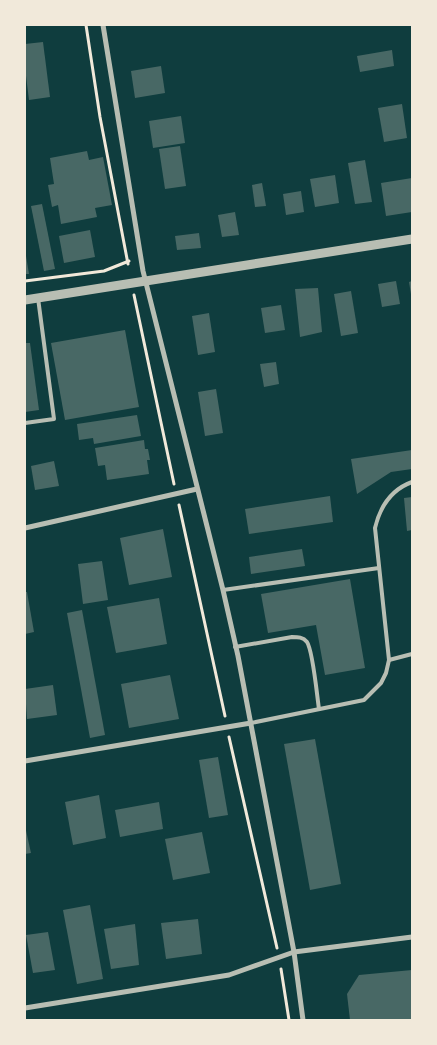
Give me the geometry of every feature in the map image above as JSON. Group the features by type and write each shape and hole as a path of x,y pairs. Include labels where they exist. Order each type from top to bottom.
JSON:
{"street":[{"path":"103,25 145,281 223,590 235,646 294,952 303,1020"},
{"path":"25,300 412,239"},
{"path":"25,528 198,489"},
{"path":"25,761 251,723"},
{"path":"25,1008 229,975 294,952 412,937"}],"lane":[{"path":"25,423 54,420 38,298"},
{"path":"251,723 364,700 381,683 389,660 375,528 378,514 386,501 395,491 412,482"},
{"path":"223,590 379,568"},
{"path":"235,646 292,637 304,639 309,648 320,709"},
{"path":"389,660 412,654"}],"path":[{"path":"86,25 100,117 131,283 279,958 289,1020"},
{"path":"25,281 104,271 128,261"}],"building":[{"path":"43,42 50,97 29,100 25,68 25,44"},
{"path":"392,50 394,66 360,72 357,56"},
{"path":"161,66 165,93 135,98 131,71"},
{"path":"402,104 407,138 384,142 378,108"},
{"path":"181,116 185,143 153,148 149,121"},
{"path":"180,146 186,186 165,189 159,149"},
{"path":"87,151 89,160 103,157 112,205 95,208 97,217 61,224 58,205 52,207 48,185 54,184 50,158"},
{"path":"365,160 372,202 355,204 348,163"},
{"path":"335,175 339,203 315,207 310,179"},
{"path":"412,178 412,212 386,216 381,183"},
{"path":"262,183 266,206 255,207 252,185"},
{"path":"301,191 304,212 286,215 283,194"},
{"path":"42,204 55,269 44,271 31,206"},
{"path":"235,212 239,235 222,237 218,215"},
{"path":"90,230 95,257 64,263 59,236"},
{"path":"199,233 201,248 177,250 175,236"},
{"path":"25,250 29,274 25,274"},
{"path":"396,281 400,304 382,307 378,284"},
{"path":"412,281 412,294 411,294 409,282"},
{"path":"318,288 322,332 300,337 295,289"},
{"path":"351,291 358,333 341,336 334,294"},
{"path":"281,305 285,330 265,333 261,308"},
{"path":"209,313 215,352 198,355 192,316"},
{"path":"125,330 139,407 65,420 51,343"},
{"path":"25,343 30,343 39,410 25,412"},
{"path":"276,362 279,384 264,387 260,364"},
{"path":"216,389 223,433 205,436 198,392"},
{"path":"137,415 141,436 94,444 93,438 79,440 77,424"},
{"path":"144,440 145,449 148,449 150,460 147,460 149,474 107,480 105,465 98,466 95,448"},
{"path":"412,450 412,469 391,472 357,494 351,459"},
{"path":"54,461 59,486 35,490 31,466"},
{"path":"330,496 333,522 249,534 245,509"},
{"path":"412,497 412,530 407,531 404,498"},
{"path":"163,529 172,577 129,585 120,538"},
{"path":"302,549 305,566 251,574 249,557"},
{"path":"102,561 108,600 83,604 78,564"},
{"path":"350,579 365,668 325,675 316,625 268,633 261,594"},
{"path":"25,592 27,592 34,632 25,634"},
{"path":"159,598 167,644 116,653 107,607"},
{"path":"82,610 105,735 90,738 67,613"},
{"path":"170,675 179,719 129,728 121,684"},
{"path":"53,685 57,715 27,719 25,689"},
{"path":"315,739 341,884 310,890 284,744"},
{"path":"218,757 228,815 209,818 199,760"},
{"path":"99,795 106,838 73,845 65,802"},
{"path":"159,802 163,829 120,837 115,810"},
{"path":"25,826 31,853 25,854"},
{"path":"202,832 210,873 173,880 165,839"},
{"path":"90,905 103,979 77,984 63,910"},
{"path":"198,919 202,954 166,959 161,923"},
{"path":"135,924 139,965 111,969 104,929"},
{"path":"48,932 55,970 33,973 26,935"},
{"path":"412,970 412,1020 350,1020 347,994 359,975"}]}
